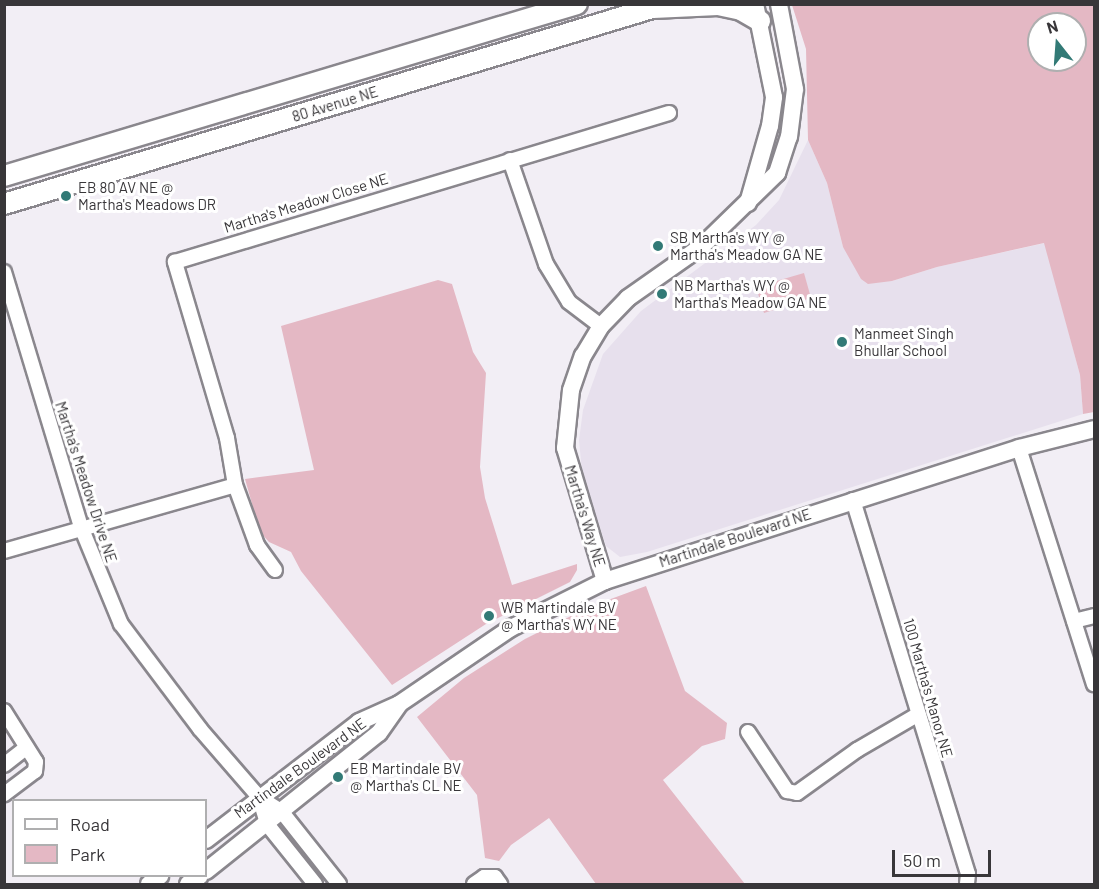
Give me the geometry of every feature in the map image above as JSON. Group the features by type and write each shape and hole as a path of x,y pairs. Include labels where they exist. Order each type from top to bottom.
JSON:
{"main road":[{"name":"80 Avenue NE","path":"4,176 577,4"},
{"name":"80 Avenue NE","path":"4,204 659,6 718,5 757,13"}],"street":[{"name":"Martha's Way NE","path":"605,581 565,448 571,390 583,356 601,326 628,298 702,246 748,204 777,173 789,137 795,89 778,4"},
{"path":"748,204 770,126 774,97 757,13"},
{"name":"Martha's Meadow Close NE","path":"236,485 227,438 175,262 669,113"},
{"path":"510,160 546,264 570,302 601,326"},
{"name":"Martha's Meadow Drive NE","path":"4,272 81,527 121,624 200,729 259,797"},
{"name":"Martindale Boulevard NE","path":"207,839 359,722 399,704 512,628 605,581 1019,448 1095,429"},
{"path":"1019,448 1095,684"},
{"path":"4,551 81,527 236,485 257,545 275,570"},
{"name":"100 Martha's Manor NE","path":"853,500 917,715 968,874 967,885"},
{"path":"1074,621 1095,616"},
{"name":"Martindale Boulevard NE","path":"207,870 379,734 399,704"},
{"path":"4,711 36,762 35,771 4,794"},
{"path":"748,732 787,791 797,793 857,750 917,715"},
{"path":"4,765 26,748"},
{"path":"259,797 282,812 339,885"},
{"path":"259,797 267,824 315,885"},
{"path":"474,885 484,877 495,877 501,885"}],"shaded area":[{"name":"Manmeet Singh Bhullar School","path":"808,140 827,183 843,247 892,281 937,267 1045,243 1080,375 1083,414 647,552 620,557 606,546 582,472 579,440 583,410 603,354 641,311 756,225 779,200"}],"green space":[{"path":"792,5 1094,5 1094,412 1083,414 1080,375 1044,243 937,267 892,281 868,284 861,279 843,247 827,183 808,140 806,49"},
{"path":"804,273 811,298 764,313 756,287"},
{"path":"438,280 452,284 473,352 486,373 480,467 485,498 512,585 577,564 577,570 570,582 486,624 392,685 301,571 291,552 269,542 260,532 245,479 314,470 281,326"},
{"path":"646,586 685,691 727,723 725,739 702,746 663,780 745,884 596,884 549,818 511,845 499,861 485,858 477,795 417,717 464,678 525,639 589,607"}],"place":[{"name":"EB 80 AV NE @ Martha's Meadows DR","path":"66,196"},
{"name":"SB Martha's WY @ Martha's Meadow GA NE","path":"658,246"},
{"name":"NB Martha's WY @ Martha's Meadow GA NE","path":"662,294"},
{"name":"Manmeet Singh Bhullar School","path":"842,342"},
{"name":"WB Martindale BV @ Martha's WY NE","path":"489,616"},
{"name":"EB Martindale BV @ Martha's CL NE","path":"338,777"}]}
